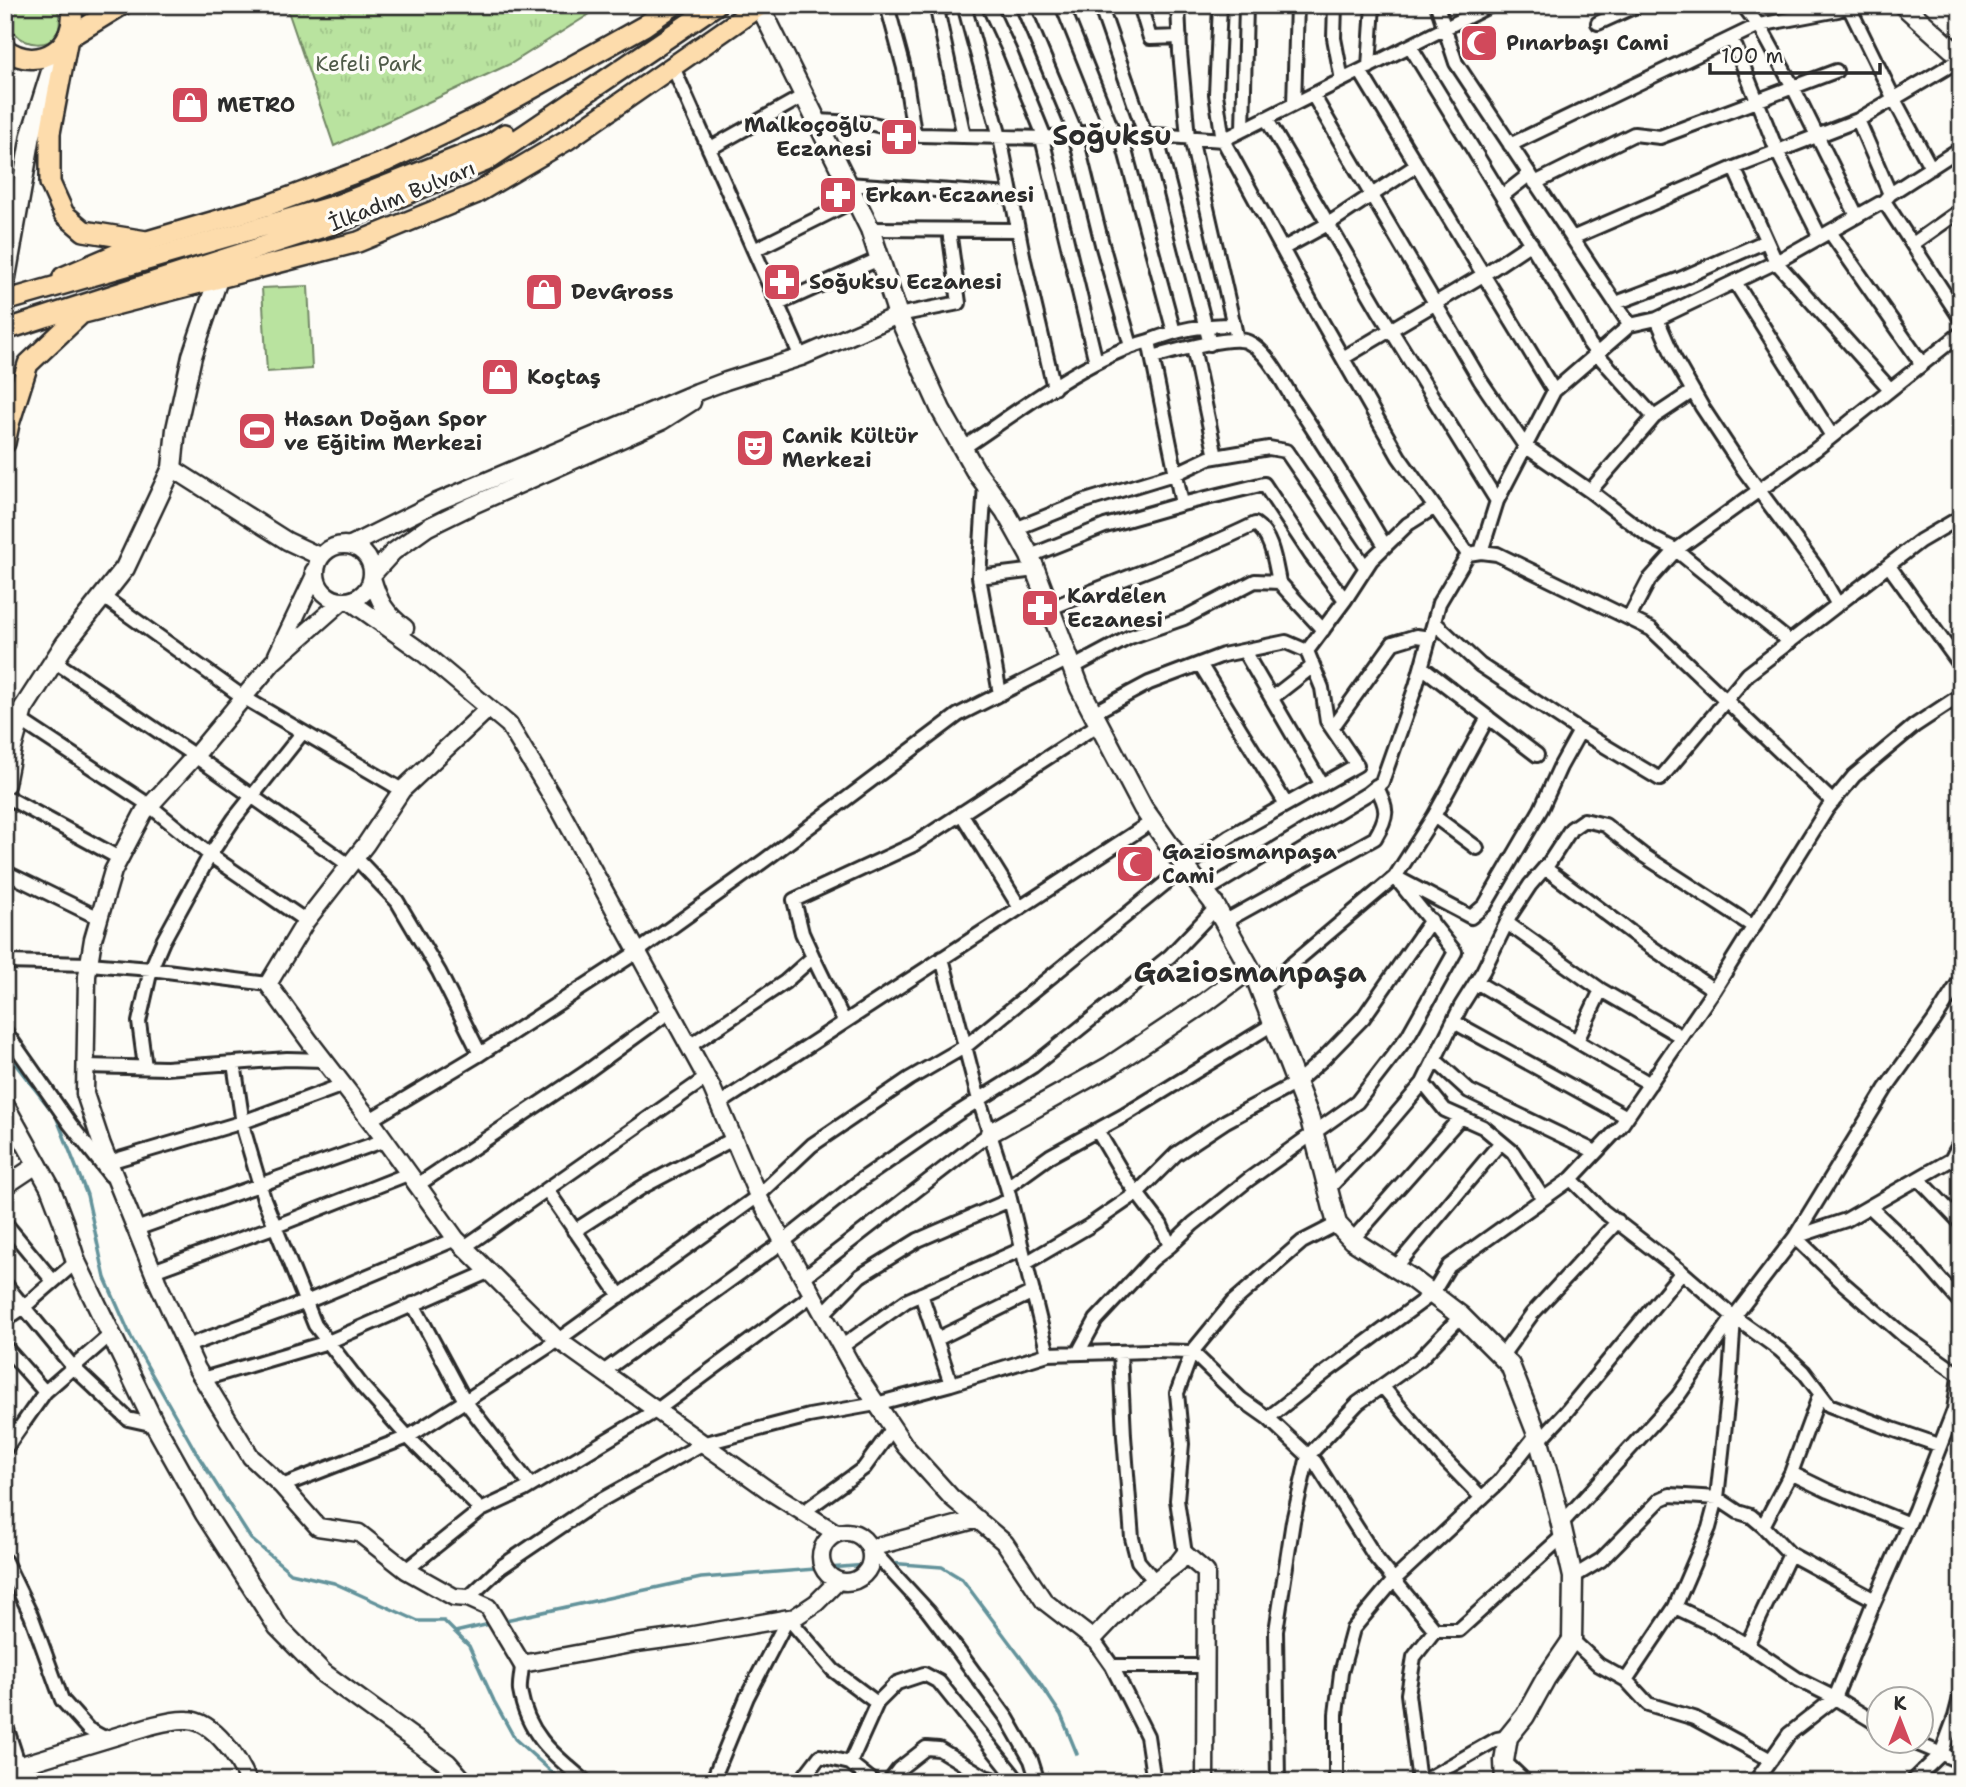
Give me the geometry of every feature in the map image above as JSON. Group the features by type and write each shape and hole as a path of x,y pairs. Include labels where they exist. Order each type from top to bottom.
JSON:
{"main road":[{"path":"8,294 10,254 31,135 53,65 72,27 71,5"},
{"path":"5,48 24,58 49,55 60,48 68,38 122,5"},
{"name":"İlkadım Bulvarı","path":"8,294 147,241 266,205 387,161 490,112 644,26 674,5"},
{"name":"İlkadım Bulvarı","path":"8,294 340,213 489,145 694,5"},
{"name":"İlkadım Bulvarı","path":"10,329 486,161 716,5"},
{"path":"1903,5 1952,49 1961,53"},
{"path":"761,6 870,229 898,315 941,410 1015,529 1032,563 1070,663 1096,719 1143,808 1220,915 1250,969 1314,1134 1338,1224 1352,1240 1461,1316 1510,1365 1538,1438 1573,1577 1572,1640 1546,1678 1525,1716 1508,1737 1504,1761 1505,1782"},
{"name":"İlkadım Bulvarı","path":"10,329 358,242 475,194 566,139 761,6"},
{"path":"68,38 50,133 50,183 64,214 84,231 147,241"},
{"path":"5,784 23,709 65,644 125,568 172,468 176,429 192,356 218,279"},
{"path":"5,443 28,364 82,313"},
{"path":"990,1133 1110,1066 1250,969"},
{"path":"5,1106 38,1164 63,1221 76,1262 155,1425 205,1514 278,1628 323,1672 447,1763 464,1782"}],"street":[{"path":"887,5 904,68 914,133"},
{"path":"955,5 937,9 964,136"},
{"path":"964,5 1000,137 1024,260 1054,388"},
{"path":"988,5 1009,50 1043,138 1096,362"},
{"path":"1023,5 1075,134 1131,346"},
{"path":"1062,5 1116,132 1174,331"},
{"path":"1100,5 1151,135 1210,344"},
{"path":"1140,5 1150,38 1180,37"},
{"path":"1178,5 1190,137 1237,339"},
{"path":"1220,5 1216,94 1223,140 1399,457 1435,507 1475,553 1497,554 1651,629 1833,802"},
{"path":"1243,130 1246,5"},
{"path":"1294,104 1297,5"},
{"path":"1335,5 1334,38 1342,80"},
{"path":"1373,5 1364,69 1417,165 1554,391"},
{"path":"1437,5 1456,63 1630,325"},
{"path":"818,121 873,124 914,133 964,136 1043,138 1101,131 1223,140 1492,5"},
{"path":"1598,23 1638,5"},
{"path":"1743,5 1759,25 1857,216"},
{"path":"1510,145 1759,25 1801,11 1838,10 1848,5 1931,168"},
{"path":"1732,38 1777,151 1825,235 1922,364"},
{"path":"1410,46 1589,343 1654,417"},
{"path":"1572,238 1734,168 1858,120 1961,60"},
{"path":"673,67 802,357"},
{"path":"1502,196 1532,178 1634,134 1660,137 1836,71"},
{"path":"709,149 805,95"},
{"path":"1313,95 1480,380 1525,446 1650,537 1676,550 1790,642"},
{"path":"1266,118 1497,501"},
{"path":"1858,120 1887,197 1913,244 1961,318"},
{"path":"1204,892 1367,794 1382,782 1422,667 1439,603 1475,553 1497,501 1554,391 1630,325 1657,319 1776,262 1857,216 1960,149"},
{"path":"1282,249 1328,224 1417,165"},
{"path":"1734,168 1776,262 1890,389"},
{"path":"754,250 851,192 1011,195"},
{"path":"1913,244 1961,210"},
{"path":"870,229 1018,230"},
{"path":"351,545 437,502 726,381 802,357 898,315 959,303 949,230"},
{"path":"1616,303 1681,279 1766,241"},
{"path":"1343,358 1483,275 1531,243"},
{"path":"778,304 880,258"},
{"path":"1735,282 1832,436"},
{"path":"1657,319 1674,358 1693,391 1741,466 1818,570 1838,605"},
{"path":"963,448 1096,362 1131,346 1174,331 1205,325 1234,325"},
{"path":"1629,618 1649,580 1676,550 1832,436 1961,333"},
{"path":"1153,357 1237,339 1248,342 1265,356 1335,462 1385,546"},
{"path":"1149,341 1182,504"},
{"path":"1193,347 1216,457"},
{"path":"172,468 287,541 318,565 320,589 333,599 345,601 359,598 366,592 373,576 393,552 428,527 662,422 726,381"},
{"path":"1590,491 1654,417 1693,391"},
{"path":"1015,529 1082,502 1177,473 1209,458 1269,448 1286,451 1366,568"},
{"path":"985,484 979,578 1000,694"},
{"path":"979,578 1032,563 1105,526 1264,484 1311,555 1345,600"},
{"path":"1307,651 1371,560 1408,524 1435,507"},
{"path":"1434,622 1480,665 1580,731 1660,779 1748,674 1920,541 1961,517"},
{"path":"1049,609 1196,551 1255,524 1262,529 1274,556 1279,582 1323,629"},
{"path":"273,662 318,565 335,547 351,545 360,549 372,564 378,599 391,617 482,691 503,720"},
{"path":"1889,566 1961,666"},
{"path":"370,1120 480,1054 637,952 798,836 958,715 1130,636 1184,618 1255,581 1279,582"},
{"path":"102,596 243,697 402,790"},
{"path":"345,601 273,662 195,756 149,805 119,859 99,918 87,976 85,1094 108,1162 187,1346 251,1457 282,1486 318,1527 359,1533 406,1570 454,1597 468,1598 488,1607 522,1664 520,1689 531,1725 549,1750 586,1782"},
{"path":"345,601 422,652 509,725 559,808 706,1078 758,1196 841,1347 905,1446 951,1497 1005,1543 1044,1601 1093,1639 1112,1666 1147,1736 1154,1782"},
{"path":"1332,728 1393,643 1416,636 1430,638"},
{"path":"282,1486 408,1437 466,1402 558,1340 758,1196 812,1145 909,1079 966,1046 1185,867 1230,836 1357,765 1328,721 1322,688 1307,651 1286,642 1223,655 1149,684 913,845 794,900 802,933 844,1021"},
{"path":"1244,651 1322,785"},
{"path":"54,661 252,797 352,861 397,901 439,972 480,1054"},
{"path":"1200,664 1286,804"},
{"path":"1272,698 1313,666"},
{"path":"1422,667 1537,755"},
{"path":"1268,1418 1326,1371 1432,1294 1449,1266 1571,1179 1627,1117 1714,990 1833,802 1853,776 1914,726 1961,695"},
{"path":"268,984 306,922 402,790 488,709"},
{"path":"1260,991 1395,877 1434,816 1488,718"},
{"path":"20,720 149,805 210,855 306,922"},
{"path":"1395,877 1471,917 1485,905 1541,809 1580,731"},
{"path":"145,1068 139,1022 150,969 210,855 303,732"},
{"path":"603,1372 783,1242 860,1180 1034,1066 1220,915 1375,838 1386,818 1384,801 1376,786"},
{"path":"5,796 119,859"},
{"path":"961,813 1020,908"},
{"path":"1434,816 1477,848"},
{"path":"1328,1189 1423,1083 1461,1006 1530,885 1571,829 1584,820 1605,825 1643,855 1754,927"},
{"path":"719,1104 1153,821"},
{"path":"1545,868 1648,945 1714,990"},
{"path":"5,872 99,918"},
{"path":"1078,1353 1096,1320 1152,1260 1248,1180 1357,1102 1408,1036 1455,952 1395,877"},
{"path":"1026,1263 1088,1226 1137,1192 1176,1154 1226,1121 1296,1083 1363,1018 1431,920"},
{"path":"1507,923 1601,990 1682,1037"},
{"path":"688,1047 785,982 813,957"},
{"path":"942,958 979,1100 1009,1194 1048,1354"},
{"path":"5,962 150,969 268,984 459,1244 558,1340 802,1513 836,1533 852,1532 866,1541 928,1611 1007,1718 1031,1760 1038,1782"},
{"path":"1435,1630 1459,1630 1562,1529 1678,1396 1795,1237 1886,1088 1961,979"},
{"path":"1476,982 1650,1084"},
{"path":"1577,1041 1601,990"},
{"path":"153,1271 412,1180 585,1073 669,1012"},
{"path":"1454,1022 1627,1117"},
{"path":"823,1314 860,1276 918,1240 1009,1194 1050,1156 1273,1024"},
{"path":"5,1031 70,1124 118,1186"},
{"path":"86,1066 166,1068 287,1059 324,1060"},
{"path":"1435,1060 1469,1091 1596,1152"},
{"path":"234,1063 243,1122 260,1186 315,1325 362,1386 408,1437 481,1510"},
{"path":"187,1346 459,1244 547,1190 706,1078"},
{"path":"1423,1083 1445,1110 1483,1126 1513,1152 1543,1198"},
{"path":"108,1162 243,1122 343,1085"},
{"path":"1352,1240 1461,1117"},
{"path":"1097,1130 1124,1176 1161,1225 1170,1247"},
{"path":"803,1278 990,1133"},
{"path":"574,1231 644,1186 733,1139"},
{"path":"136,1229 385,1140"},
{"path":"1795,1237 1846,1220 1919,1179 1956,1156 1961,1141"},
{"path":"1395,1268 1501,1142"},
{"path":"5,1186 38,1164"},
{"path":"1571,1179 1603,1211 1682,1272 1734,1317 1780,1350 1804,1372 1829,1405 1939,1445"},
{"path":"1919,1179 1961,1223"},
{"path":"547,1190 620,1296"},
{"path":"1870,1207 1910,1245 1961,1303"},
{"path":"1501,1357 1532,1314 1618,1221"},
{"path":"5,1223 53,1281"},
{"path":"1205,1782 1206,1572 1185,1554 1177,1500 1182,1444 1177,1393 1192,1352 1233,1302 1303,1242 1338,1224"},
{"path":"1755,1782 1790,1734 1835,1698 1909,1524 1939,1445 1957,1411 1960,1376 1902,1334 1795,1237"},
{"path":"841,1347 905,1301 1022,1248"},
{"path":"5,1320 76,1262"},
{"path":"204,1379 328,1342 488,1272"},
{"path":"1336,1782 1336,1714 1341,1673 1353,1629 1394,1580 1499,1482 1538,1438 1566,1412 1682,1272"},
{"path":"5,1284 73,1367 128,1419 155,1425"},
{"path":"937,1339 1033,1292"},
{"path":"406,1570 481,1510 531,1486 657,1410 812,1294"},
{"path":"921,1294 951,1384"},
{"path":"413,1304 466,1402 531,1486"},
{"path":"1278,1782 1276,1631 1293,1521 1308,1456 1358,1403 1420,1359 1461,1316"},
{"path":"1626,1680 1675,1607 1709,1528 1717,1499 1734,1317"},
{"path":"5,1449 45,1392 110,1335"},
{"path":"5,1347 45,1392"},
{"path":"1120,1352 1132,1538 1138,1561 1155,1581"},
{"path":"468,1598 501,1567 594,1504 702,1444 795,1419 876,1404 1048,1354 1192,1352 1241,1399 1268,1418 1315,1462 1376,1558 1435,1630"},
{"path":"1382,1386 1442,1457 1482,1498"},
{"path":"1763,1526 1791,1473 1820,1394"},
{"path":"802,1513 864,1468 893,1427"},
{"path":"1791,1473 1909,1524"},
{"path":"1573,1577 1601,1560 1661,1499 1671,1495 1717,1499 1738,1512 1751,1516 1790,1553 1875,1600"},
{"path":"870,1548 978,1519"},
{"path":"836,1533 824,1543 820,1558 825,1572 838,1581 854,1581 867,1572 870,1548"},
{"path":"1747,1645 1790,1553"},
{"path":"1093,1639 1131,1599 1178,1563 1185,1554"},
{"path":"5,1561 10,1584 31,1615 62,1700 88,1728 106,1739"},
{"path":"522,1664 794,1617 816,1603 838,1581"},
{"path":"1675,1607 1711,1624 1799,1680 1864,1716"},
{"path":"788,1618 833,1670 877,1703"},
{"path":"712,1782 747,1697 788,1618"},
{"path":"1435,1630 1414,1657 1408,1694 1420,1782 1497,1739 1508,1737"},
{"path":"1572,1640 1599,1665 1626,1680 1648,1704 1694,1718 1771,1760"},
{"path":"1112,1666 1206,1665"},
{"path":"850,1763 877,1703 897,1683 925,1674 939,1682 1020,1782"},
{"path":"1912,1782 1941,1754 1961,1694"},
{"path":"5,1723 12,1768 174,1720 191,1720 208,1727 229,1747 248,1782"},
{"path":"889,1782 899,1769 926,1748 939,1749 985,1777 1003,1782"},
{"path":"1934,1751 1961,1762"},
{"path":"800,1782 820,1756 850,1763 874,1782"},
{"path":"1504,1761 1526,1782"},
{"path":"959,1782 964,1778 985,1777"}],"green space":[{"path":"8,5 56,5 60,23 56,35 48,42 37,44 25,41 15,33 9,21"},
{"name":"Kefeli Park","path":"286,5 604,5 512,63 334,146"},
{"path":"308,286 312,369 267,372 262,288"}],"waterway":[{"path":"5,1051 56,1116 87,1195 105,1278 132,1339 197,1454 251,1539 291,1573 334,1583 418,1621 444,1621 469,1646 515,1739 563,1782"},
{"path":"888,1563 942,1567 962,1579 1061,1715 1077,1754"},
{"path":"501,1621 701,1578 880,1564"},
{"path":"455,1632 494,1623"}],"place":[{"name":"Pınarbaşı Cami","path":"1479,43"},
{"name":"METRO","path":"190,105"},
{"name":"Malkoçoğlu Eczanesi","path":"899,137"},
{"name":"Erkan Eczanesi","path":"838,195"},
{"name":"Soğuksu Eczanesi","path":"782,282"},
{"name":"DevGross","path":"544,292"},
{"name":"Koçtaş","path":"500,377"},
{"name":"Hasan Doğan Spor ve Eğitim Merkezi","path":"257,431"},
{"name":"Canik Kültür Merkezi","path":"755,448"},
{"name":"Kardelen Eczanesi","path":"1040,608"},
{"name":"Gaziosmanpaşa Cami","path":"1135,864"}],"district":[{"name":"Soğuksu","path":"1112,135"},
{"name":"Gaziosmanpaşa","path":"1250,972"}]}
